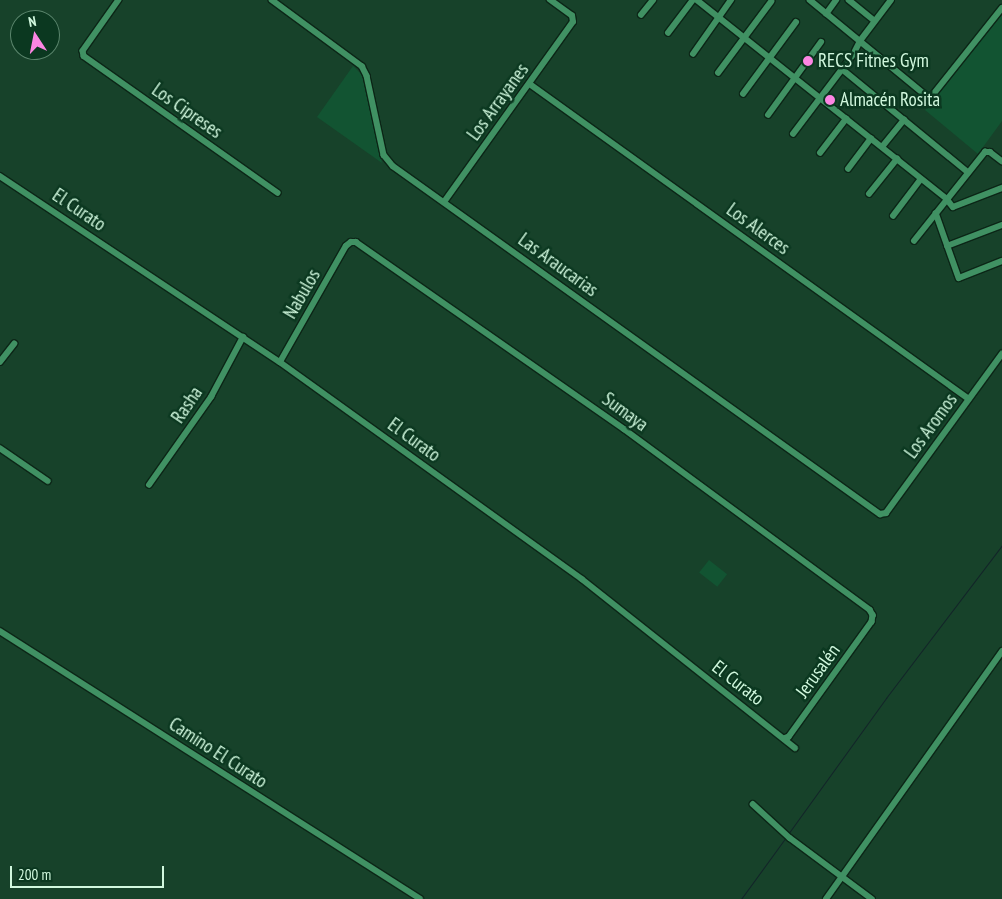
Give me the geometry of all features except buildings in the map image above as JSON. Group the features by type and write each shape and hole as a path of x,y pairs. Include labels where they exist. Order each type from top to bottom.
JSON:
{"street":[{"name":"Los Cipreses","path":"119,0 83,51 84,56 278,193"},
{"name":"Las Araucarias","path":"272,0 359,62 367,76 382,150 386,159 883,515"},
{"name":"Los Arrayanes","path":"444,202 530,84 574,18 550,0"},
{"path":"641,15 653,0"},
{"path":"668,32 695,0 948,199 953,207 1002,188"},
{"path":"693,54 731,0"},
{"path":"810,0 928,97 932,96 1002,8"},
{"path":"826,14 836,0"},
{"path":"850,0 875,21"},
{"path":"793,134 842,70 860,41 890,0"},
{"path":"718,73 771,2"},
{"path":"743,94 796,22"},
{"path":"768,115 821,42"},
{"path":"842,70 968,172"},
{"name":"Los Alerces","path":"530,84 969,399"},
{"path":"820,153 846,118"},
{"path":"882,147 904,120"},
{"path":"848,169 871,139"},
{"path":"914,241 979,159 988,152 1002,161"},
{"path":"869,194 896,159"},
{"name":"El Curato","path":"0,176 280,362 582,578 795,748"},
{"path":"892,216 921,178"},
{"path":"936,214 959,278 1002,261"},
{"path":"947,246 1002,225"},
{"name":"Nabulos","path":"280,362 346,246 351,242"},
{"name":"Sumaya","path":"351,242 359,243 624,429 870,610 873,617"},
{"path":"991,265 1002,266"},
{"name":"Rasha","path":"149,485 211,397 243,337"},
{"path":"0,362 14,344"},
{"name":"Los Aromos","path":"883,515 1002,354"},
{"path":"0,448 48,481"},
{"name":"Jerusalén","path":"784,739 789,737 873,617"},
{"name":"Camino El Curato","path":"0,632 420,899"},
{"path":"826,899 1002,652"},
{"path":"753,804 790,838 872,899"}],"green space":[{"path":"1002,14 1002,121 978,154 925,110"},
{"path":"353,66 362,75 382,163 317,117"},
{"path":"709,560 727,574 717,587 699,573"}],"waterway":[{"path":"788,834 886,698 1002,545"},
{"path":"741,899 786,837"}],"place":[{"name":"RECS Fitnes Gym","path":"808,61"},
{"name":"Almacén Rosita","path":"830,100"}]}
